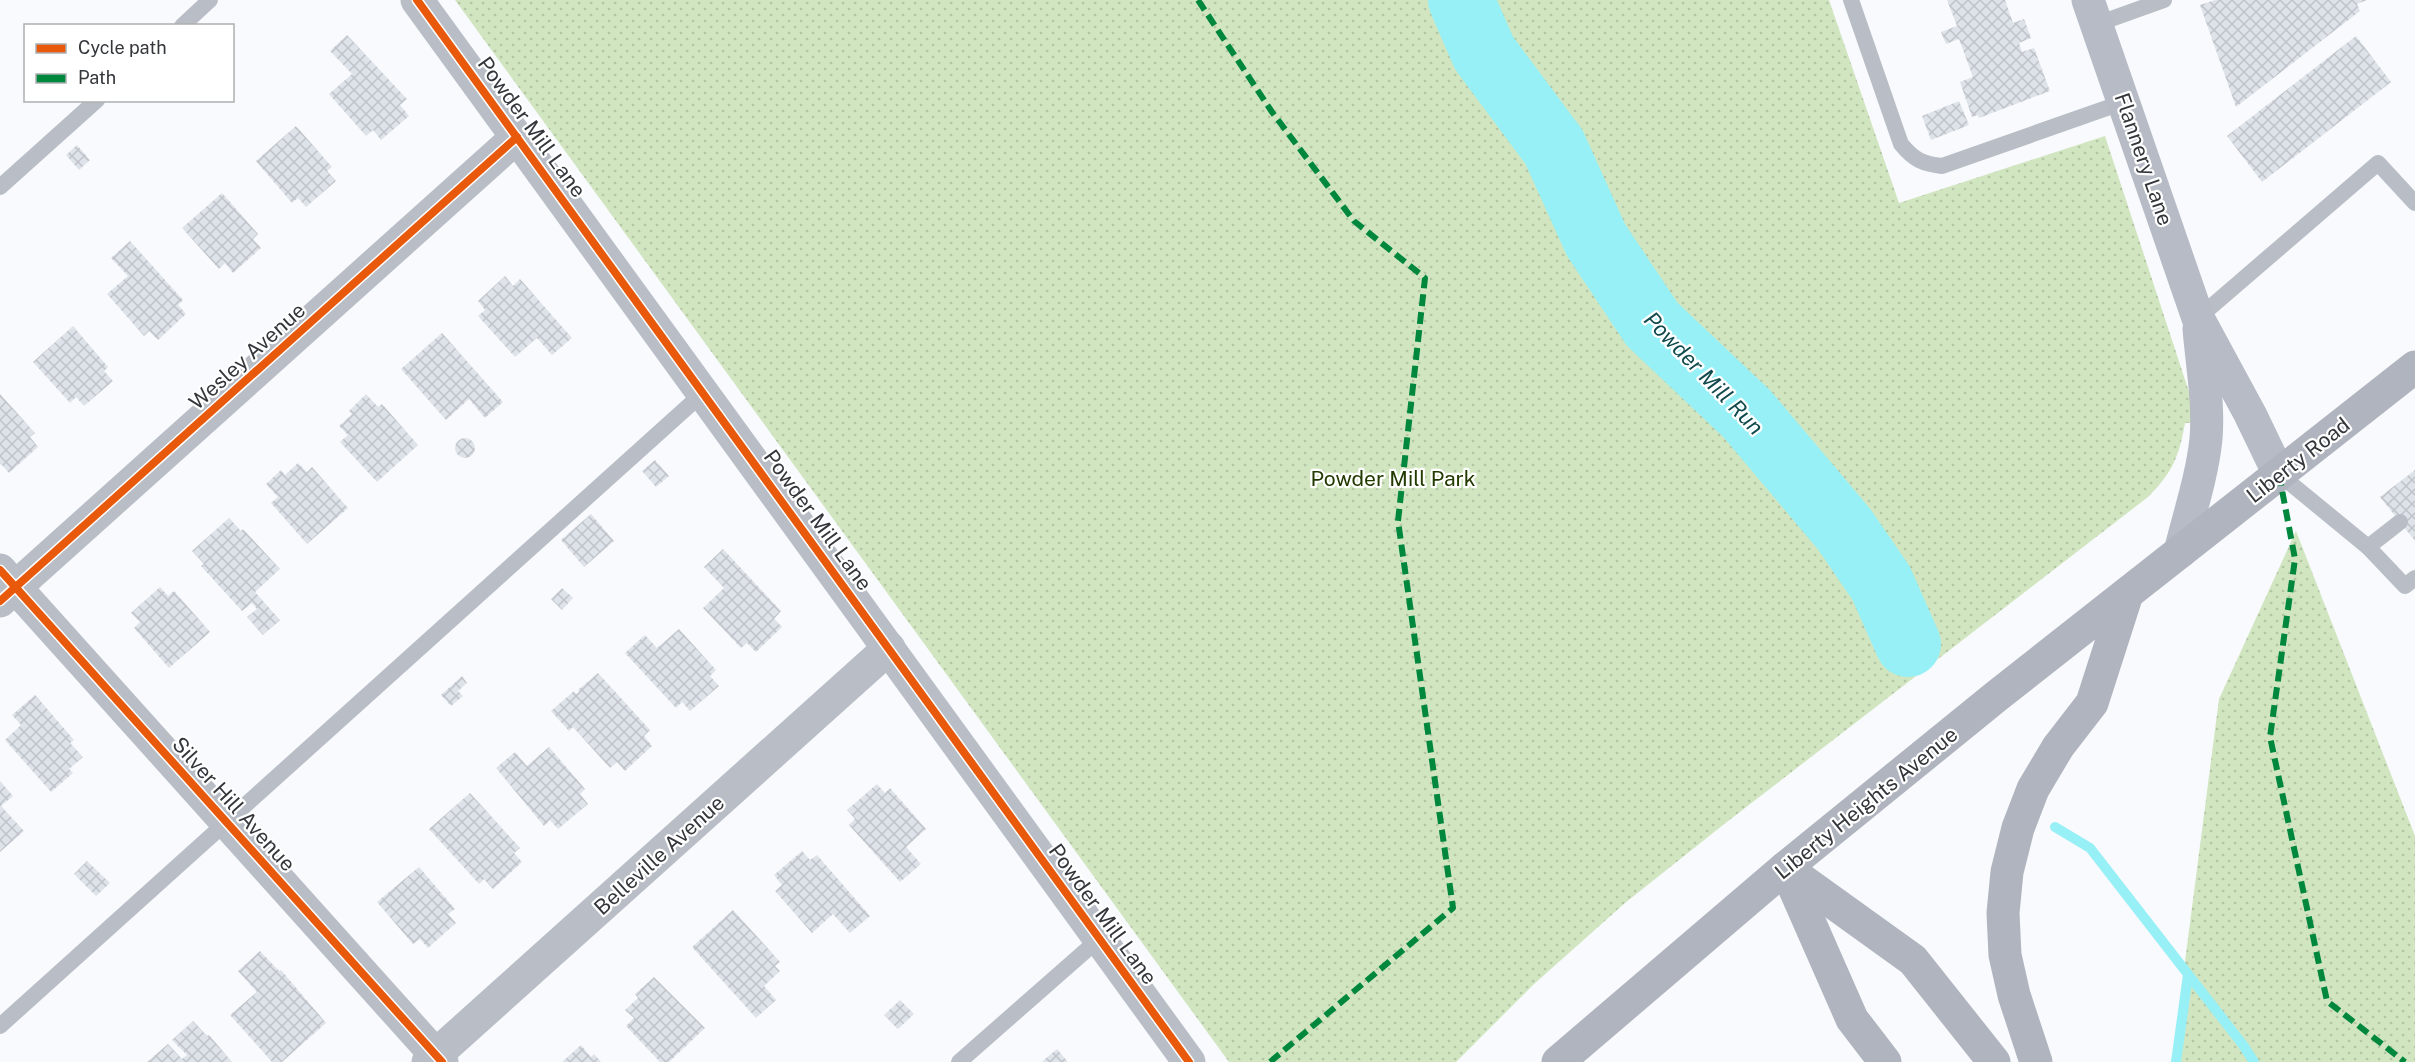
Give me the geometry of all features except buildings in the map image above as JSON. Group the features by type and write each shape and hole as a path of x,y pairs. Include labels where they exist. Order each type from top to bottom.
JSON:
{"main road":[{"name":"Liberty Road","path":"2180,552 2415,367"},
{"name":"Liberty Heights Avenue","path":"1558,1062 1785,868 2180,552"},
{"path":"2036,1062 2014,995 2005,955 2003,913 2007,872 2018,828 2033,789 2058,747 2092,704 2127,594"},
{"path":"1785,868 1852,1019 1885,1062"},
{"path":"1785,868 1913,960 1994,1062"}],"street":[{"name":"Powder Mill Lane","path":"417,0 1190,1062"},
{"name":"Flannery Lane","path":"2092,12 2198,318 2250,414 2279,474"},
{"name":"Wesley Avenue","path":"5,586 517,137"},
{"name":"Flannery Lane","path":"2180,552 2202,465 2206,439 2198,318"},
{"name":"Silver Hill Avenue","path":"5,586 226,822 435,1060"},
{"name":"Belleville Avenue","path":"435,1060 889,648"}],"lane":[{"path":"184,24 210,0"},
{"path":"1851,0 1901,144 1912,157 1923,164 1942,166 2124,102"},
{"path":"2092,12 2164,0"},
{"path":"0,187 95,102"},
{"path":"2198,318 2378,163 2415,203"},
{"path":"0,1026 703,393"},
{"path":"2279,474 2368,547 2405,586 2415,578"},
{"path":"2368,547 2400,522"},
{"path":"958,1062 1099,939"}],"green space":[{"name":"Powder Mill Park","path":"455,0 1829,0 1899,203 2105,136 2192,401 2193,423 2185,423 2180,446 2169,472 2148,497 1625,903 1533,985 1456,1062 1229,1062"},
{"path":"2296,531 2415,836 2415,1062 2172,1062 2219,699"}],"waterway":[{"name":"Powder Mill Run","path":"1461,0 1484,53 1554,147 1596,240 1652,324 1747,414 1844,529 1881,583 1908,644"},
{"path":"2055,827 2090,848 2254,1062"},
{"path":"2176,1062 2188,975"}],"marked path":[{"path":"1198,0 1272,112 1354,221 1425,278 1398,521 1453,908 1270,1062"},
{"path":"2279,474 2295,559 2270,737 2327,1001 2405,1062"}],"cycle path":[{"path":"417,0 1189,1062"},
{"path":"0,601 517,137"},
{"path":"0,570 442,1062"}]}
